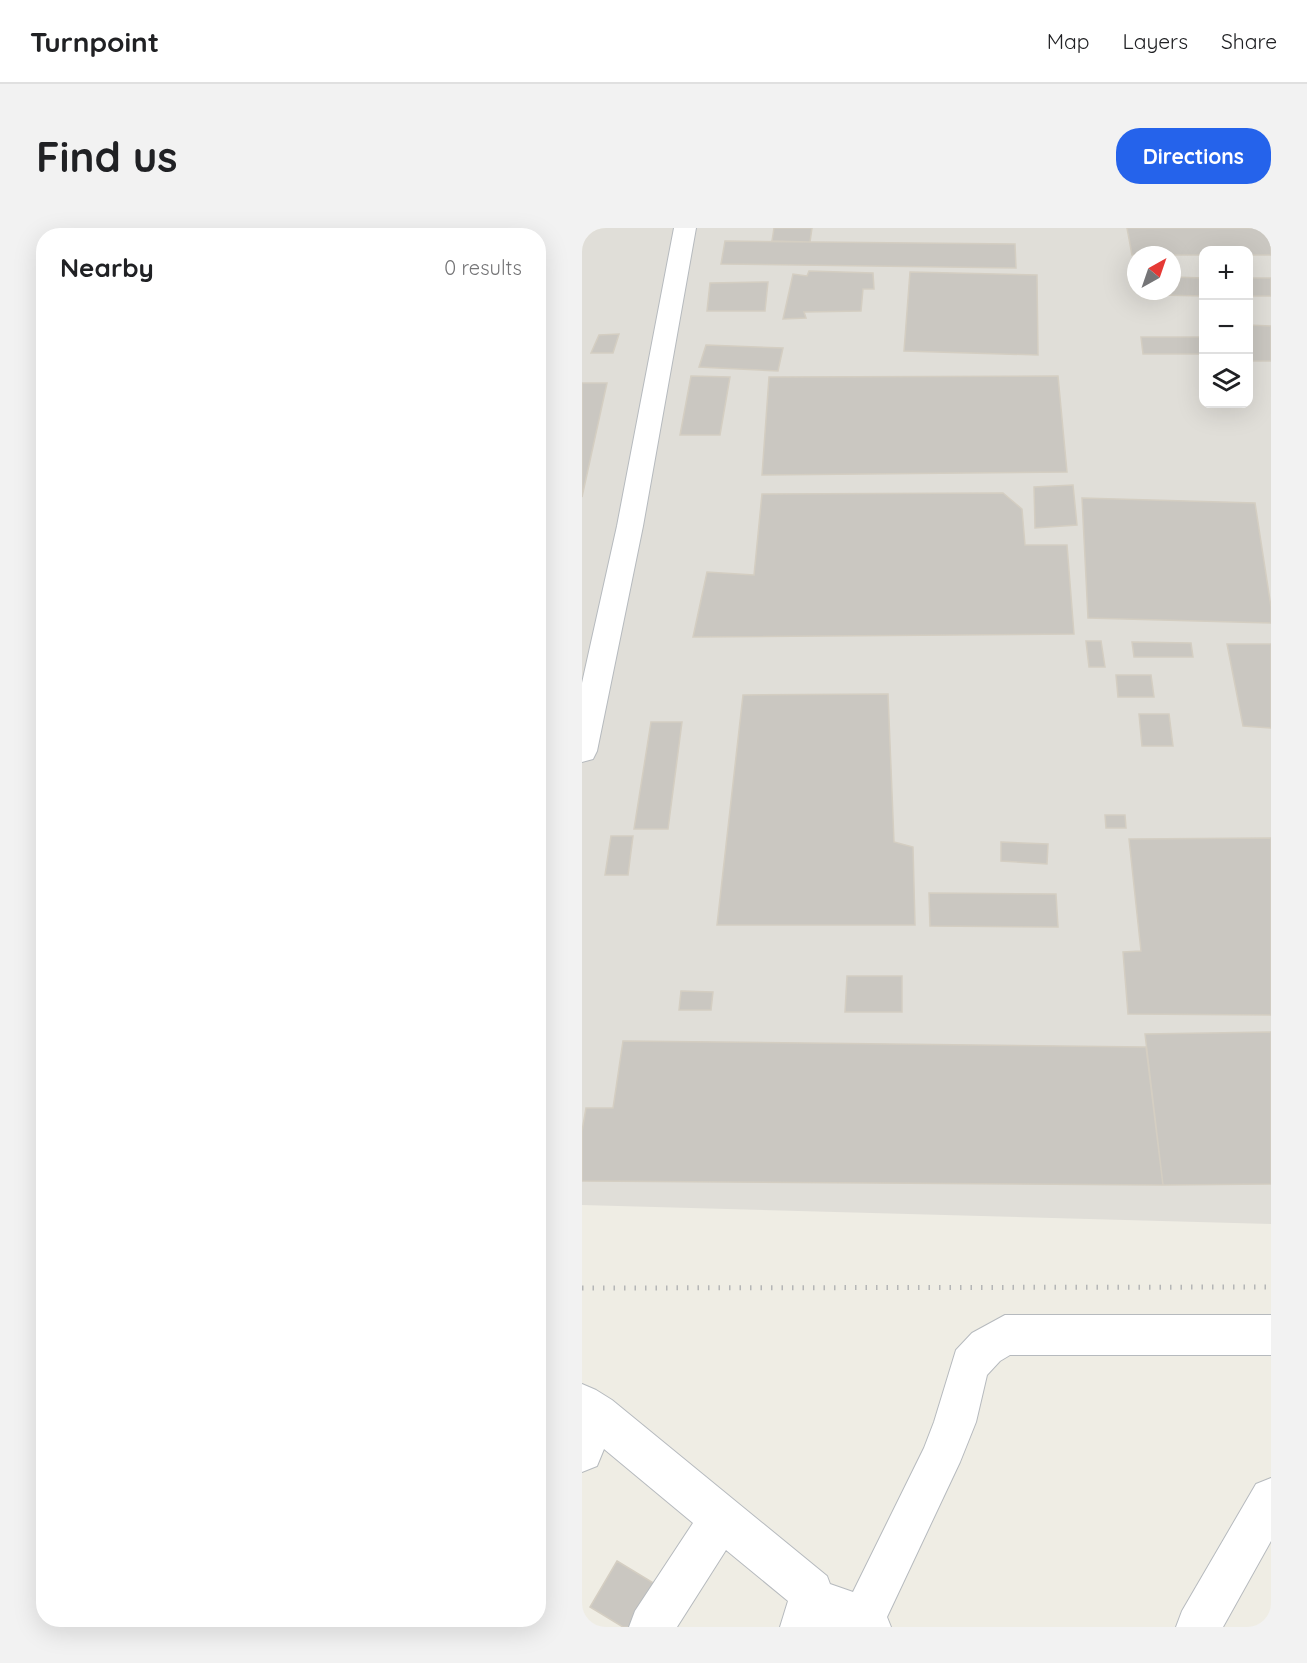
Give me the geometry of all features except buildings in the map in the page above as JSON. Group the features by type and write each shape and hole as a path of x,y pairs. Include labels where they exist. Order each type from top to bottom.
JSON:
{"street":[{"path":"582,751 630,526 685,228"},
{"path":"587,1423 722,1518 811,1592 807,1614 845,1611 865,1624 939,1462 955,1422 970,1364 986,1347 1005,1335 1271,1335"},
{"path":"1198,1627 1271,1498"},
{"path":"651,1627 722,1518"}],"shaded area":[{"path":"582,228 1271,228 1271,1224 582,1205"}],"railway":[{"path":"582,1288 1271,1287"}]}
